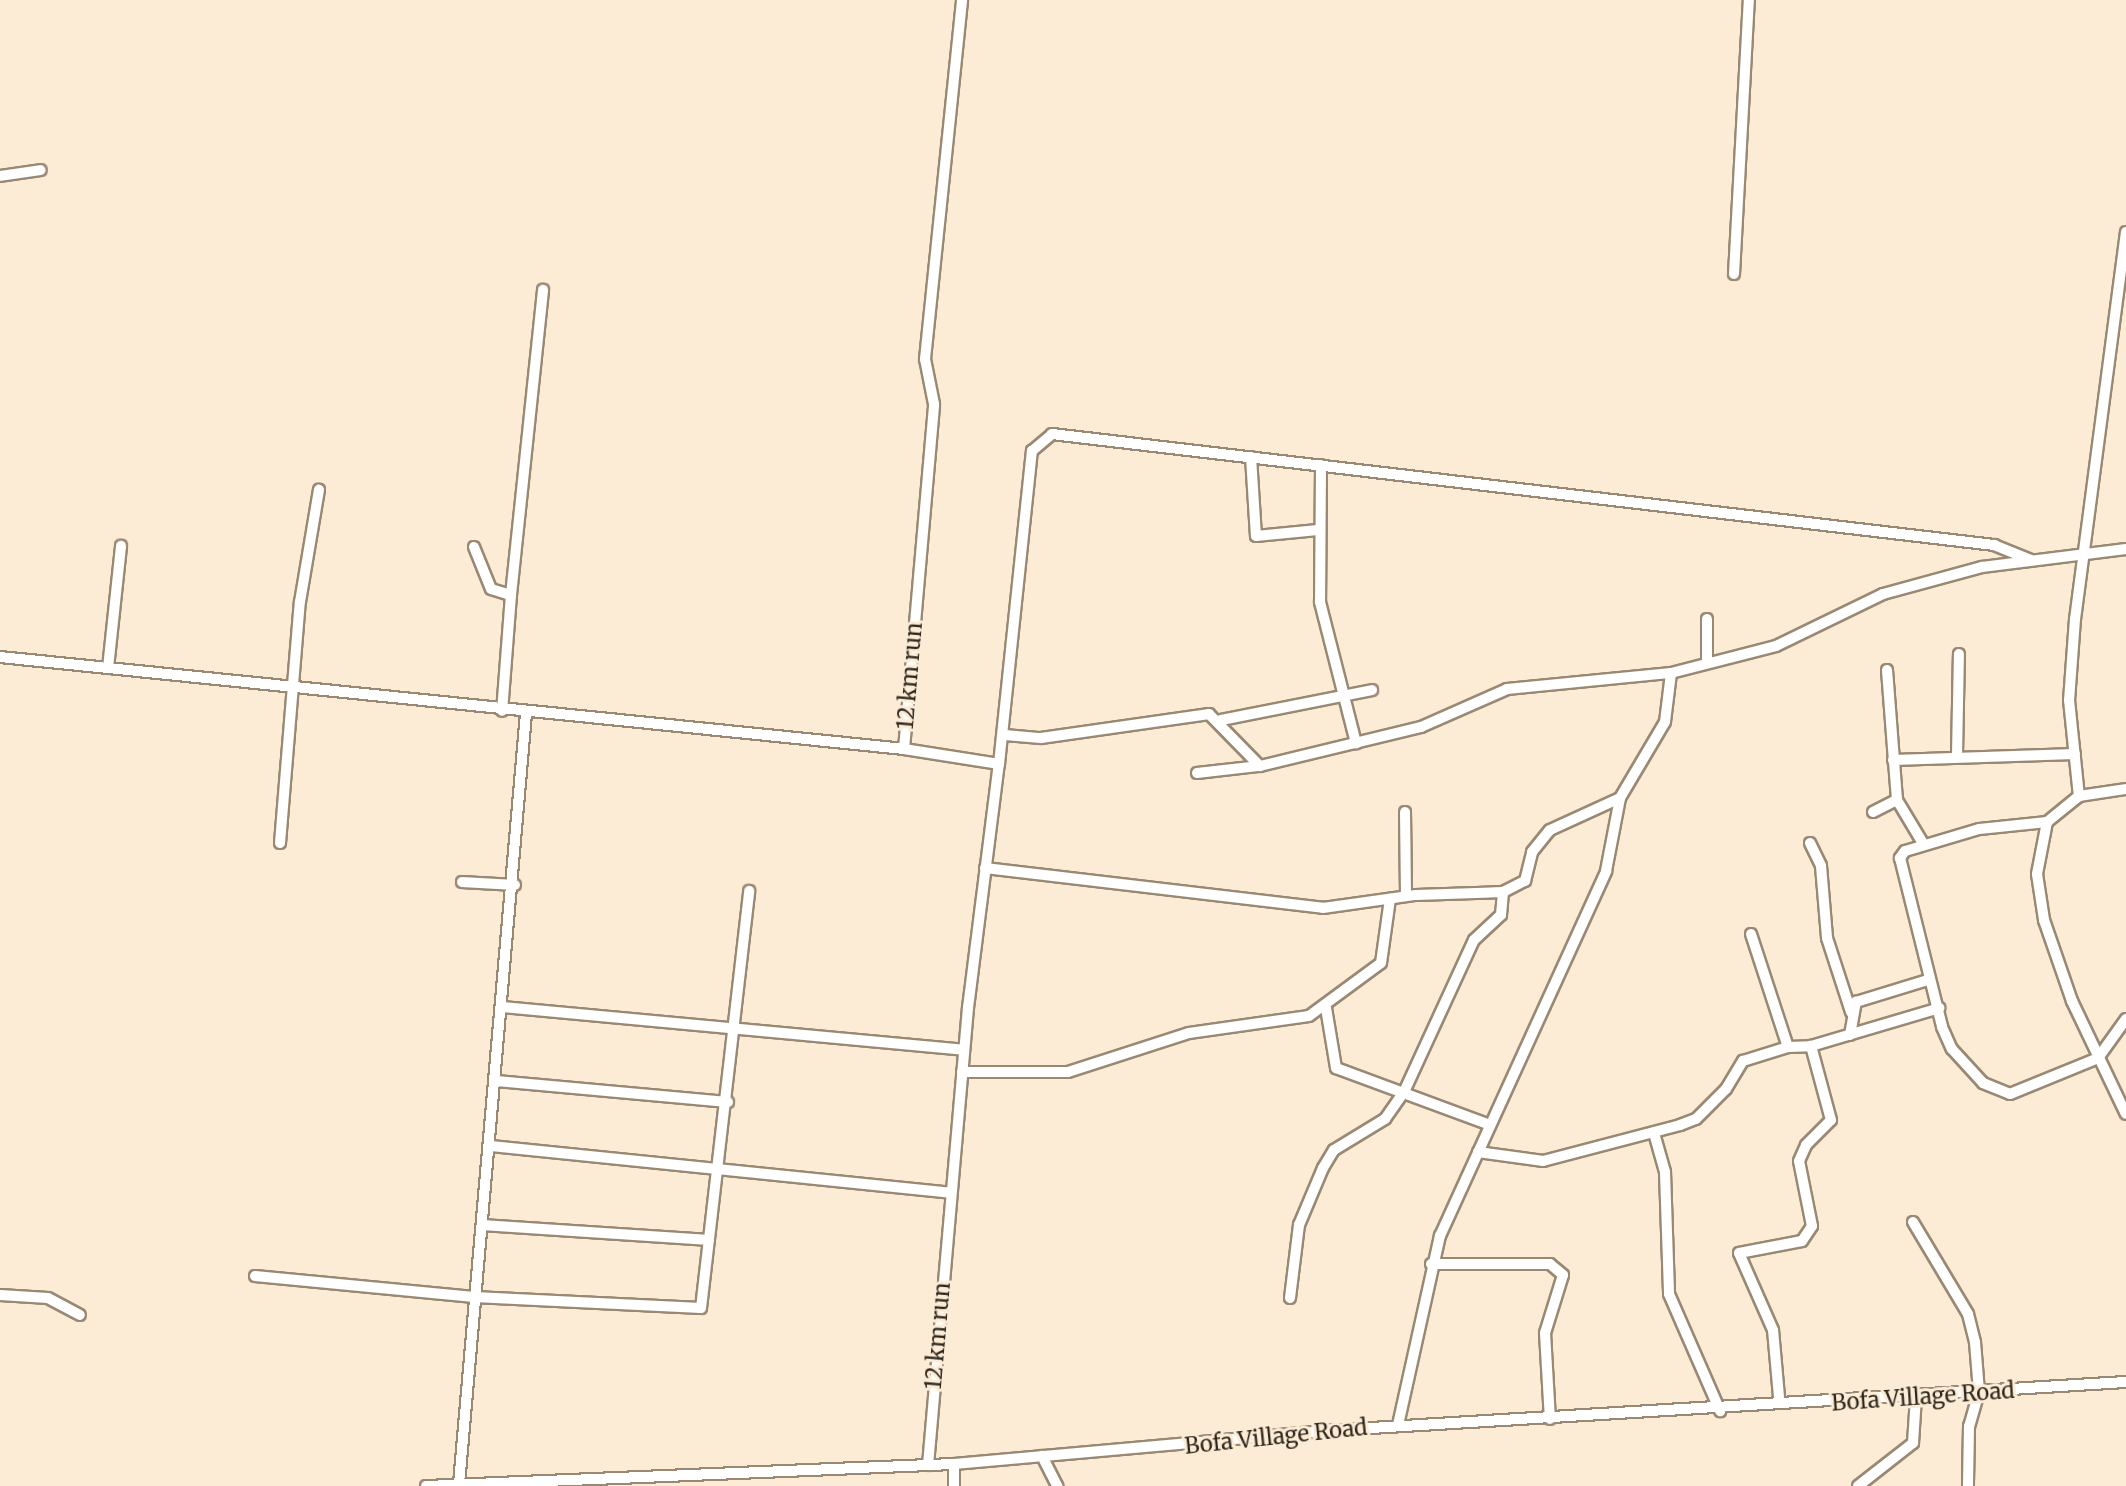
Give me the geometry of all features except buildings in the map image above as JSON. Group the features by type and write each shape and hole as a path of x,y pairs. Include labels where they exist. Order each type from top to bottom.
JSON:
{"street":[{"name":"12 km run","path":"928,1465 964,1050 999,764 904,749 934,404 925,359 962,0"},
{"path":"1734,274 1749,0"},
{"path":"0,176 41,170"},
{"path":"2079,796 2069,700 2084,553 2126,232"},
{"path":"502,711 543,290"},
{"path":"999,764 1005,735 1032,451 1052,434 1994,545 2031,560"},
{"path":"1251,457 1256,536 1318,530"},
{"path":"1321,465 1318,530 1320,602 1356,743"},
{"path":"280,843 292,689 319,490"},
{"path":"108,668 121,546"},
{"path":"474,547 491,589 511,595"},
{"path":"1197,773 1260,766 1421,727 1507,689 1671,673 1776,646 1883,594 2031,560 2126,549"},
{"path":"1707,619 1707,662"},
{"path":"1957,755 1959,654"},
{"path":"0,657 526,714 904,749"},
{"path":"1887,670 1897,800 1924,845"},
{"path":"1398,1425 1431,1264 1490,1125 1606,871 1620,798 1665,722 1671,673"},
{"path":"1221,720 1372,690"},
{"path":"459,1484 474,1297 515,885 526,714"},
{"path":"1005,735 1041,738 1209,714 1221,720 1260,766"},
{"path":"1893,760 1957,755 2044,759 2075,754"},
{"path":"2126,789 2079,796 2047,822 2012,823 1905,851 1900,871 1928,980 1952,1049 1994,1090 2022,1094 2098,1058 2126,1019"},
{"path":"985,868 1323,908 1406,896 1503,892 1525,881 1532,852 1550,830 1620,798"},
{"path":"1873,812 1897,800"},
{"path":"1405,812 1406,896"},
{"path":"2047,822 2038,895 2098,1058 2126,1114"},
{"path":"1810,843 1826,887 1827,938 1851,1012 1850,1035"},
{"path":"462,882 515,885"},
{"path":"255,1276 474,1297 701,1308 728,1102 749,891"},
{"path":"1290,1298 1299,1225 1323,1168 1334,1150 1385,1119 1404,1092 1474,940 1501,915 1503,892"},
{"path":"962,1072 1068,1072 1189,1033 1309,1016 1326,1008 1343,987 1381,963 1390,899"},
{"path":"1751,934 1788,1047"},
{"path":"1851,1012 1856,1002 1928,980"},
{"path":"502,1007 964,1050"},
{"path":"1326,1008 1336,1068 1490,1125"},
{"path":"1478,1152 1543,1161 1654,1133 1696,1119 1743,1061 1788,1047 1811,1046 1939,1008"},
{"path":"1779,1397 1773,1330 1749,1287 1739,1253 1802,1241 1812,1226 1799,1161 1806,1145 1831,1120 1811,1046"},
{"path":"496,1081 728,1102"},
{"path":"1654,1133 1665,1172 1669,1294 1720,1411"},
{"path":"491,1146 951,1193"},
{"path":"1913,1222 1968,1314 1979,1392 1969,1426 1968,1486"},
{"path":"483,1225 709,1240"},
{"path":"1431,1264 1550,1264 1563,1275 1545,1333 1550,1419"},
{"path":"0,1295 48,1298 80,1315"},
{"name":"Bofa Village Road","path":"426,1486 954,1464 1398,1425 1720,1411 2126,1382"},
{"path":"1858,1486 1913,1443 1916,1397"},
{"path":"1042,1456 1057,1486"},
{"path":"954,1464 954,1486"}]}
